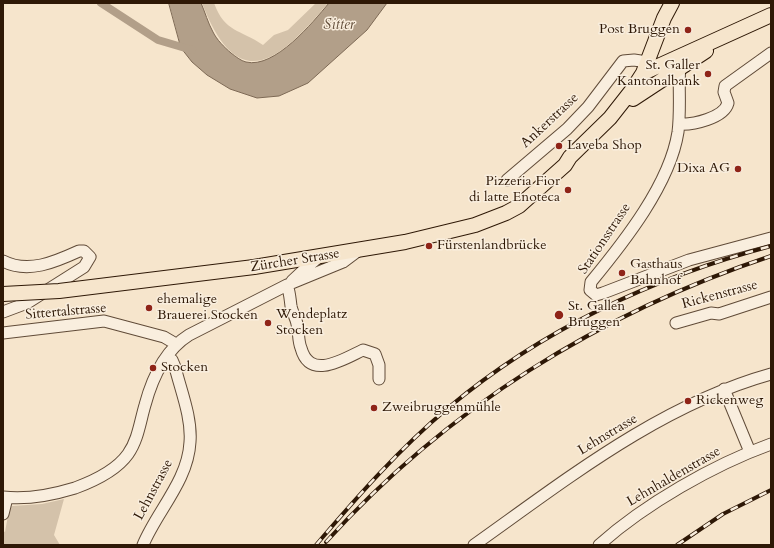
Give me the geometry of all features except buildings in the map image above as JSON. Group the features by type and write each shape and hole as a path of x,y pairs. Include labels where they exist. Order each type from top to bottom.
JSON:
{"main road":[{"name":"Zürcher Strasse","path":"3,294 59,291 292,262 436,236 491,220 506,213 526,200 566,165 575,161 625,111 634,99 653,64 664,18 671,6"},
{"path":"653,64 716,41 771,15"},
{"path":"634,99 705,52 716,41"},
{"name":"Zürcher Strasse","path":"566,165 570,157 617,110 653,64"}],"street":[{"path":"679,69 680,62 698,51 701,46"},
{"path":"679,124 689,125 703,121 724,110 728,103 724,92 726,86 771,53"},
{"name":"Ankerstrasse","path":"507,180 567,129 588,107 623,61 634,60 653,64"},
{"name":"Stationsstrasse","path":"679,69 679,124 669,166 652,196 625,237 591,282 590,290 596,295 603,293 690,260 771,238"},
{"path":"3,514 5,498 35,497 64,491 96,478 116,466 127,455 136,440 149,392 157,373 176,344 189,335 287,285 343,262 359,250"},
{"name":"Sittertalstrasse","path":"3,260 29,267 43,265 84,251 90,257 84,267 34,298 3,312"},
{"path":"287,285 302,274 306,267 320,257"},
{"path":"292,262 306,267"},
{"path":"287,285 290,291 291,307 297,321 300,348 309,361 319,365 331,365 363,350 375,354 380,365 379,379"},
{"name":"Rickenstrasse","path":"676,323 711,313 719,314 771,297"},
{"name":"Sittertalstrasse","path":"3,333 104,321 164,337 176,344"},
{"name":"Lehnstrasse","path":"143,545 181,477 187,459 190,442 189,422 175,367 172,360 167,358"},
{"name":"Lehnstrasse","path":"474,545 584,467 648,428 724,389 771,374"},
{"path":"724,389 750,452"},
{"name":"Lehnhaldenstrasse","path":"599,545 649,508 713,470 750,452 771,444"}],"shaded area":[{"path":"202,3 214,3 218,13 228,25 263,45 274,35 288,30 316,3 328,3 293,41 276,54 260,60 245,60 230,51 216,32"},
{"path":"64,499 54,535 60,545 3,545 3,531 5,532 9,510 12,506 42,504"}],"water":[{"name":"Sitter","path":"169,3 201,3 213,32 223,46 242,61 257,62 269,58 292,42 329,3 387,3 367,30 308,83 279,96 257,98 230,89 207,75 192,62 181,48"}],"waterway":[{"path":"101,3 158,40 192,50"}],"railway":[{"path":"316,545 347,509 412,440 448,408 521,354 600,309 642,290 684,273 771,246"},
{"path":"326,542 373,494 423,449 475,408 530,370 587,336 646,306 708,279 771,256"},
{"path":"677,545 723,514 771,490"}],"place":[{"name":"Post Bruggen","path":"688,30"},
{"name":"St. Galler Kantonalbank","path":"708,74"},
{"name":"Laveba Shop","path":"559,146"},
{"name":"Dixa AG","path":"738,169"},
{"name":"Pizzeria Fior di latte Enoteca","path":"568,190"},
{"name":"Fürstenlandbrücke","path":"429,246"},
{"name":"Gasthaus Bahnhof","path":"622,273"},
{"name":"ehemalige Brauerei Stocken","path":"149,308"},
{"name":"St. Gallen Bruggen","path":"559,315"},
{"name":"Wendeplatz Stocken","path":"268,323"},
{"name":"Stocken","path":"153,368"},
{"name":"Rickenweg","path":"688,401"},
{"name":"Zweibruggenmühle","path":"374,408"}]}
